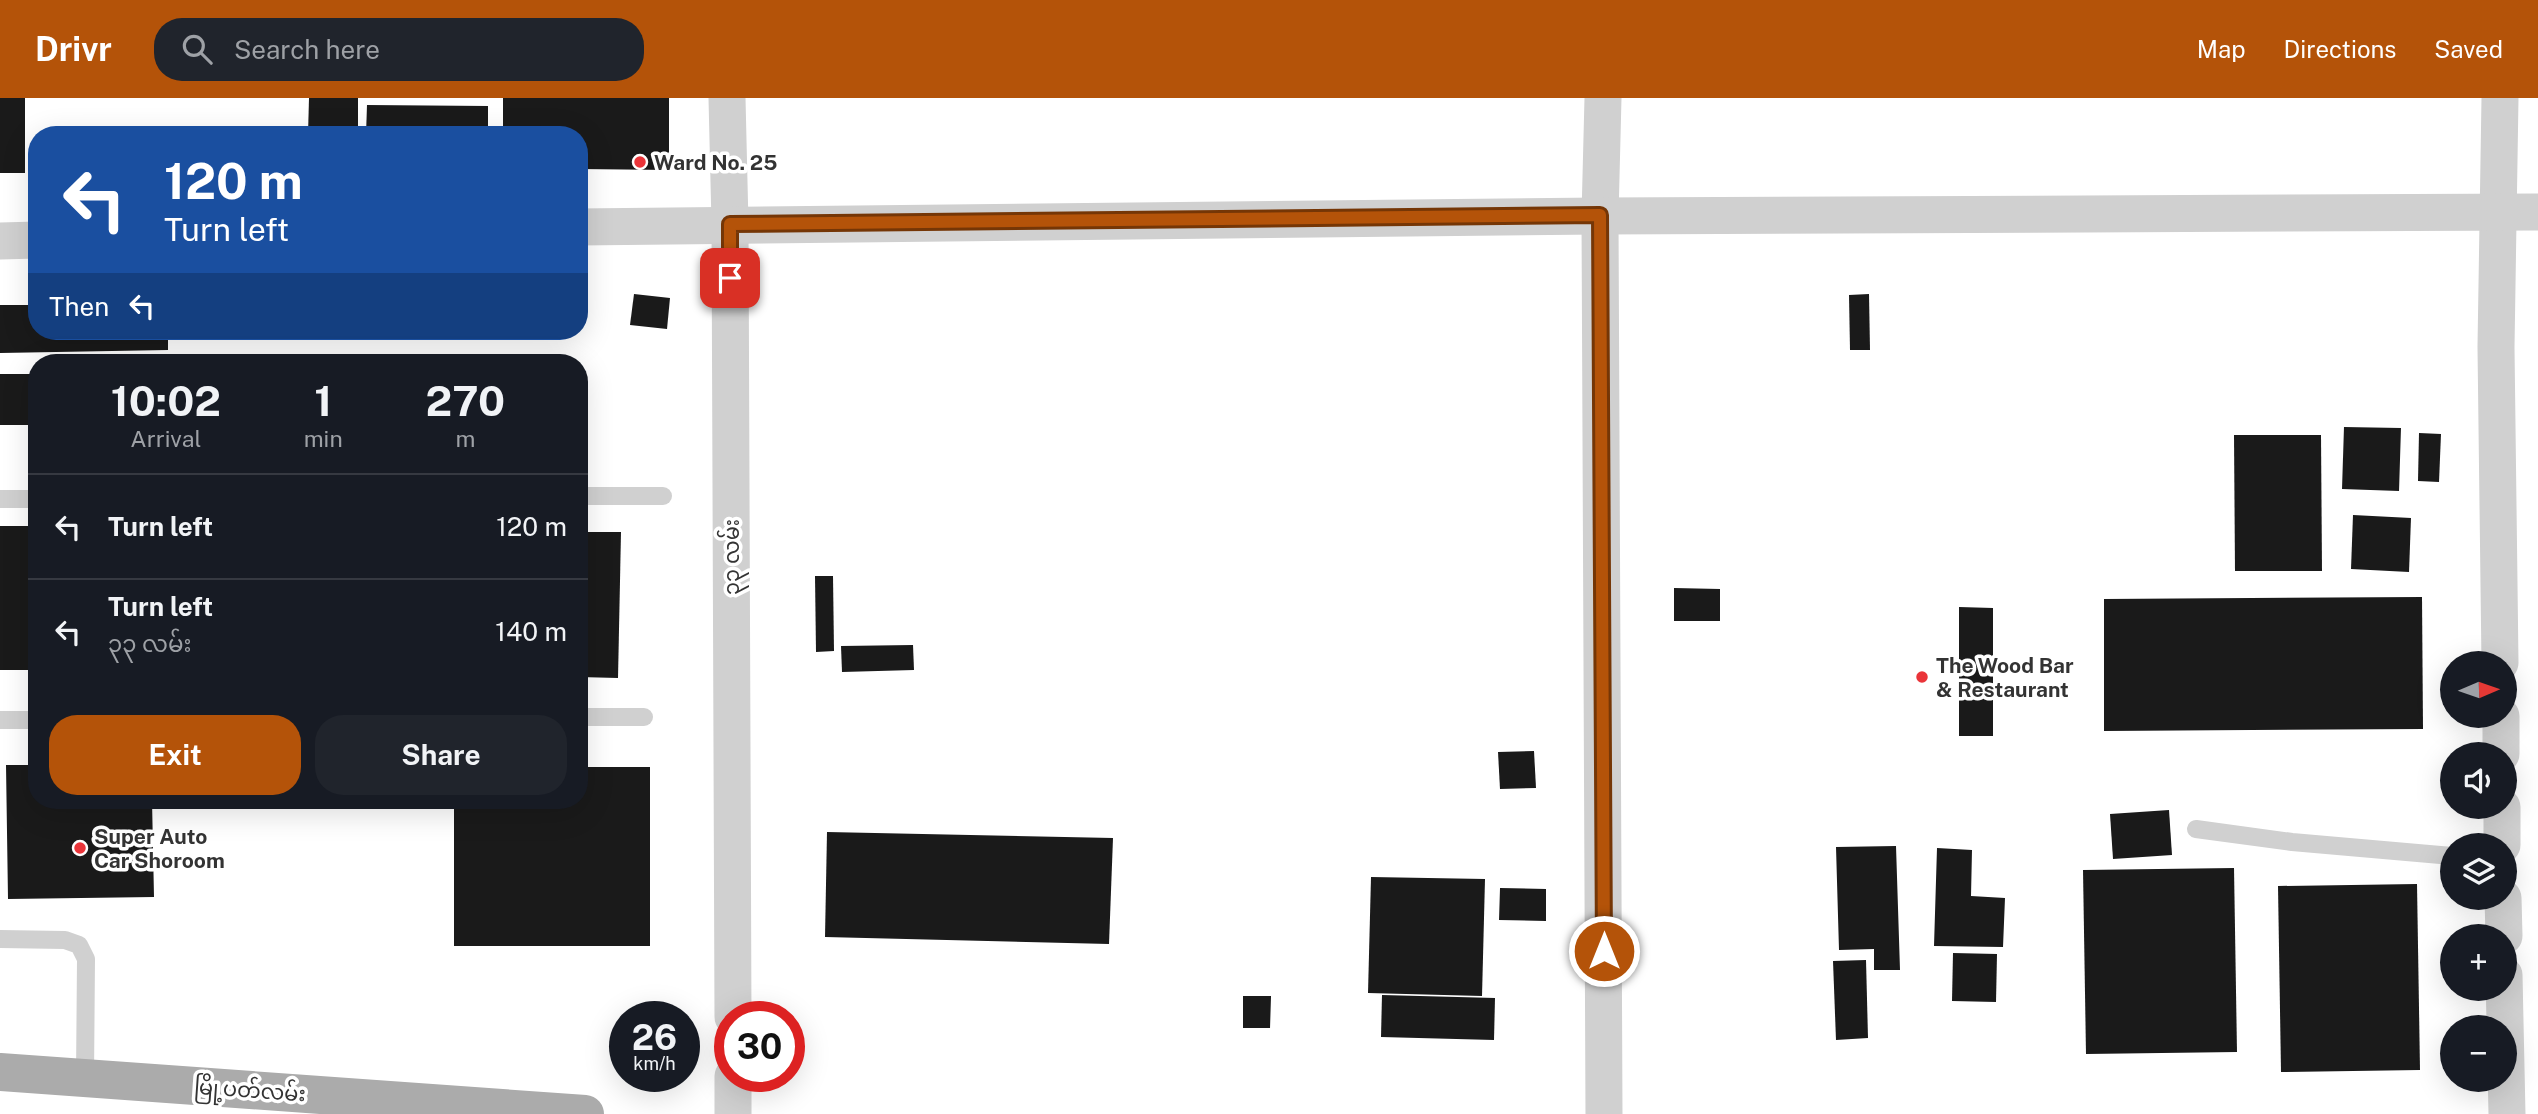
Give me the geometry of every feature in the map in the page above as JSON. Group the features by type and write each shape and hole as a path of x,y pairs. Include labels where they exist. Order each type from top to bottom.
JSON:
{"main road":[{"name":"မြို့ပတ်လမ်း","path":"0,1072 585,1114"}],"street":[{"name":"၃၃ လမ်း","path":"727,98 730,224 733,1001"},
{"path":"1603,98 1600,215 1604,1114"},
{"path":"2500,98 2496,347 2500,651"},
{"path":"588,227 1600,215 2538,212"},
{"path":"0,241 28,240"},
{"path":"2505,1001 2507,1114"},
{"path":"733,1092 733,1114"}],"lane":[{"path":"588,496 663,496"},
{"path":"0,499 28,499"},
{"path":"588,718 644,717"},
{"path":"0,720 28,720"},
{"path":"2196,829 2292,842 2440,855"},
{"path":"0,939 65,940 79,945 86,958 85,1078"}],"building":[{"path":"0,98 25,98 25,173 0,173"},
{"path":"309,98 358,98 358,126 308,126"},
{"path":"503,98 669,98 669,170 588,169 588,126 503,126"},
{"path":"367,105 488,106 488,126 366,126"},
{"path":"634,294 670,298 667,329 630,325"},
{"path":"1869,294 1870,350 1850,350 1849,295"},
{"path":"0,305 28,305 28,340 168,340 168,350 0,353"},
{"path":"0,374 28,374 28,425 0,425"},
{"path":"2344,427 2401,428 2399,491 2342,489"},
{"path":"2419,433 2441,434 2439,482 2418,481"},
{"path":"2234,435 2321,435 2322,571 2235,571"},
{"path":"2353,515 2411,518 2409,572 2351,569"},
{"path":"0,526 28,526 28,670 0,670"},
{"path":"588,532 621,532 618,678 588,677"},
{"path":"815,576 833,576 834,651 816,652"},
{"path":"1674,588 1720,589 1720,621 1674,621"},
{"path":"2422,597 2423,729 2104,731 2104,599"},
{"path":"1959,607 1993,608 1993,736 1959,736"},
{"path":"913,645 914,670 842,672 841,646"},
{"path":"1534,751 1536,788 1500,789 1498,752"},
{"name":"Super Auto Car Shoroom","path":"6,765 28,765 28,809 152,809 154,897 8,899"},
{"path":"588,767 650,767 650,946 454,946 454,809 588,809"},
{"path":"2169,810 2172,855 2113,859 2110,814"},
{"path":"827,832 1113,838 1109,944 825,937"},
{"path":"1896,846 1900,970 1874,970 1874,949 1839,950 1836,847"},
{"path":"1937,848 1972,850 1971,896 2005,898 2003,947 1934,946"},
{"path":"2234,868 2237,1052 2086,1054 2083,870"},
{"path":"1371,877 1485,879 1482,996 1368,993"},
{"path":"2417,884 2420,1070 2281,1072 2278,886"},
{"path":"1500,888 1546,889 1546,921 1499,920"},
{"path":"1953,953 1997,954 1996,1002 1952,1001"},
{"path":"1866,960 1868,1038 1836,1040 1833,961"},
{"path":"1382,995 1495,998 1494,1040 1381,1037"},
{"path":"1243,996 1271,996 1270,1028 1243,1028"}],"place":[{"name":"Ward No. 25","path":"640,162"},
{"name":"The Wood Bar & Restaurant","path":"1922,677"},
{"name":"Super Auto Car Shoroom","path":"80,848"}],"route":[{"path":"730,278 730,224 1600,215 1604,951"}]}
